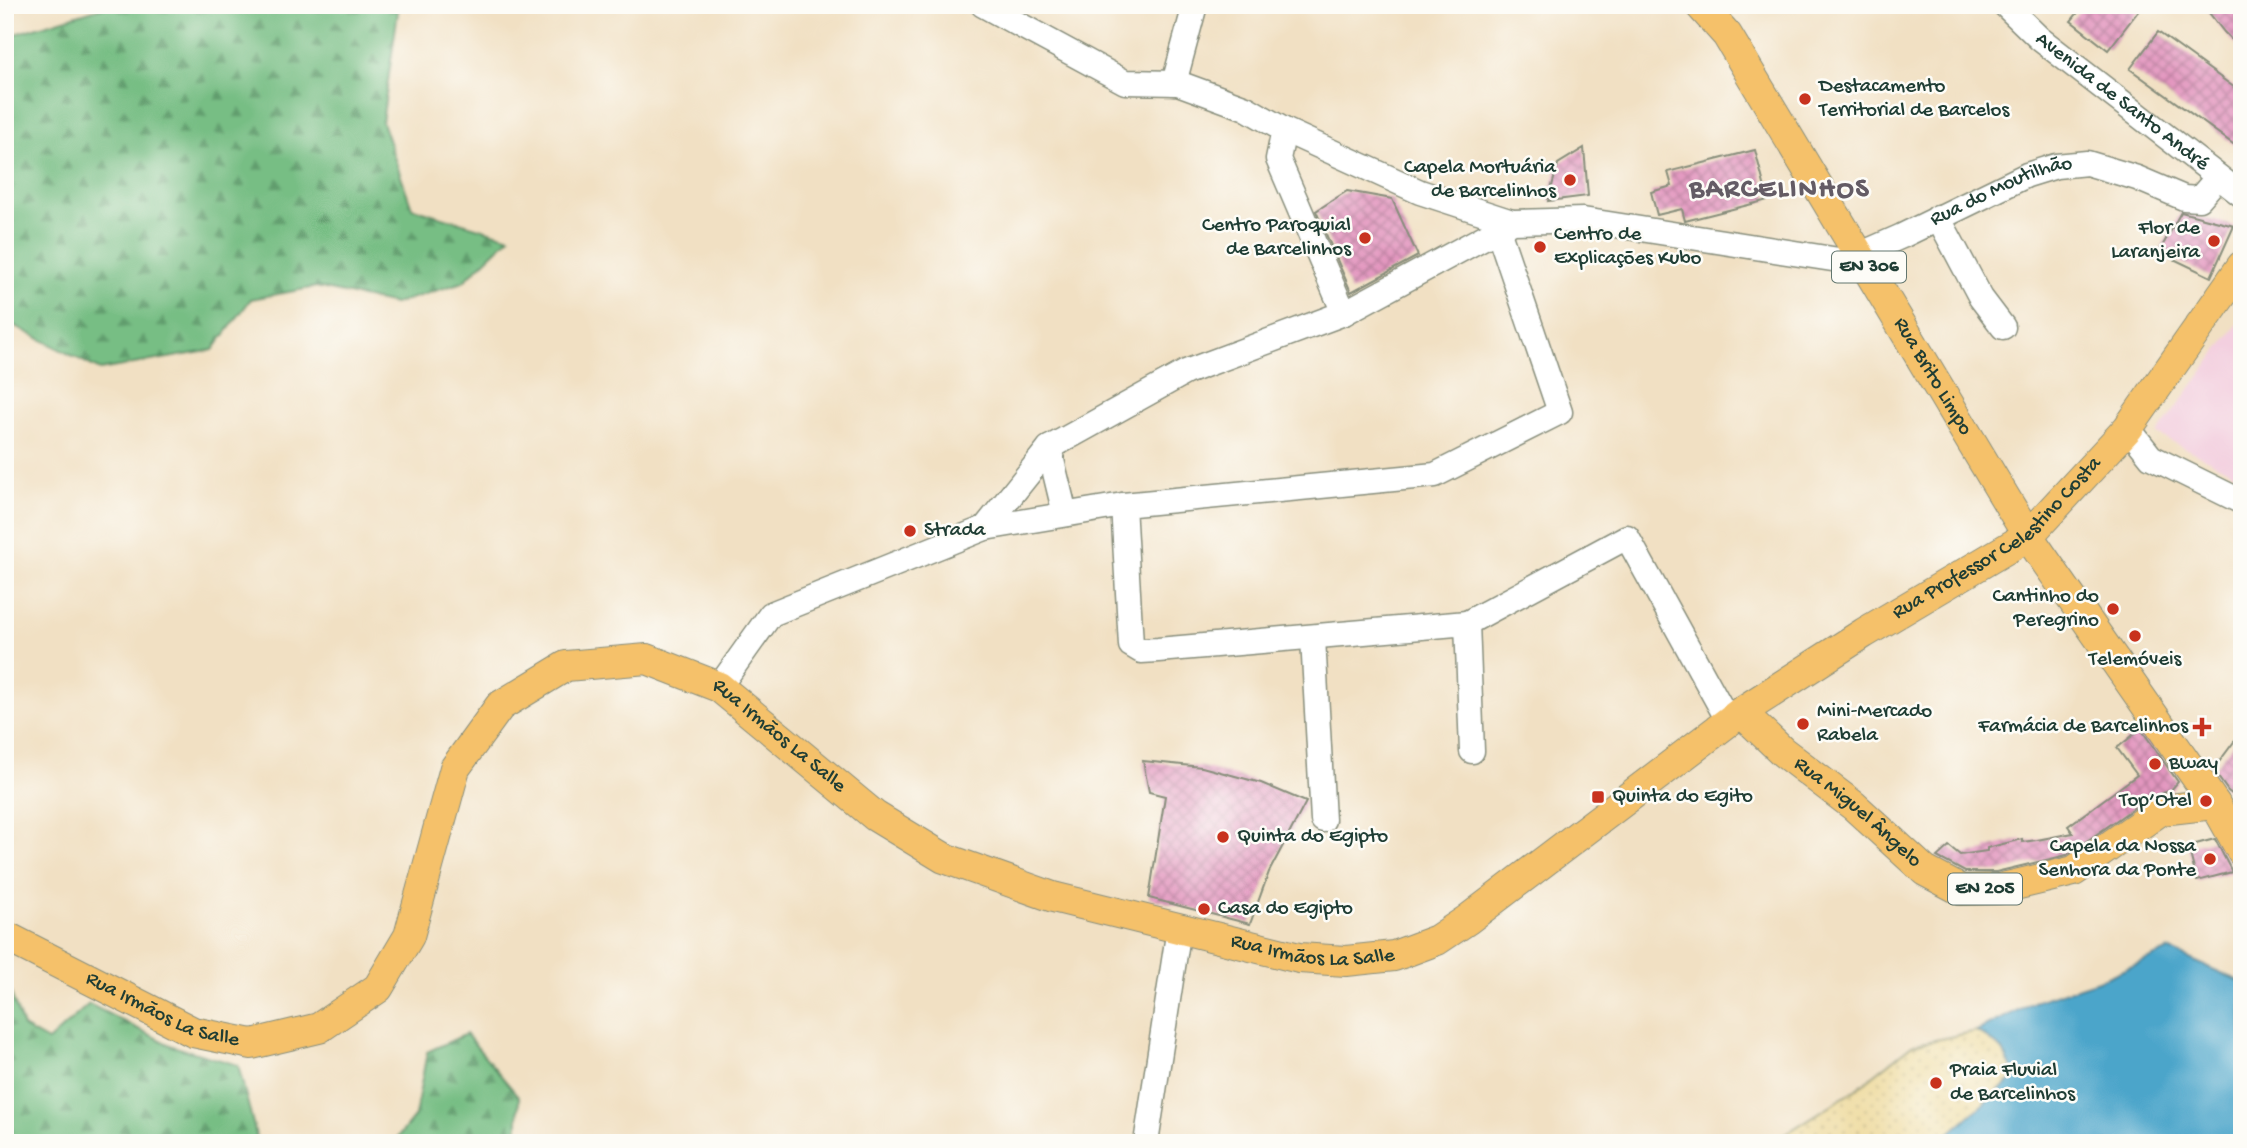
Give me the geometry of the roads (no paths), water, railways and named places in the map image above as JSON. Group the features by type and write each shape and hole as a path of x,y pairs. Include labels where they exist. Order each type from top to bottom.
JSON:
{"main road":[{"name":"Rua Brito Limpo","path":"1700,5 1727,35 2028,536 2215,804 2242,852"},
{"name":"Rua Professor Celestino Costa","path":"1694,749 1735,717 1864,633 2028,536 2128,428 2242,266"},
{"name":"Rua Irmãos La Salle","path":"5,936 193,1032 252,1044 319,1028 378,988 409,936 455,768 500,706 566,666 647,659 719,687 875,817 944,858 1053,897 1300,958 1346,961 1394,956 1437,940 1694,749"},
{"name":"Rua Miguel Ângelo","path":"1735,717 1854,806 1925,871 1961,891 1998,889 2074,871 2161,810 2215,804"}],"street":[{"path":"983,5 1125,82 1174,83 1246,108 1284,130 1420,192 1505,226"},
{"path":"1174,83 1195,5"},
{"name":"Avenida de Santo André","path":"2005,5 2040,39 2242,195"},
{"path":"1284,130 1278,159 1344,313"},
{"name":"Rua do Moutilhão","path":"1861,256 2027,174 2056,166 2087,163 2137,178 2184,198 2199,198 2218,177"},
{"path":"1938,217 1982,298 2003,327"},
{"path":"985,528 1049,448 1186,372 1344,313 1505,226 1583,220 1821,259 1845,261 1861,256"},
{"path":"719,687 771,614 985,528 1123,505 1435,475 1560,412 1505,226"},
{"path":"2128,428 2151,457 2242,502"},
{"path":"1049,448 1065,514"},
{"path":"1123,505 1131,645 1141,651 1467,623 1627,537 1735,717"},
{"path":"1467,623 1472,751"},
{"path":"1313,638 1323,820"},
{"path":"1146,1143 1179,928"}],"water":[{"path":"2169,950 2242,982 2242,1143 1938,1143 2016,1076 2002,1049 1977,1031 2036,1001 2098,981"}],"place":[{"name":"Destacamento Territorial de Barcelos","path":"1805,99"},
{"name":"Capela Mortuária de Barcelinhos","path":"1570,180"},
{"name":"Centro Paroquial de Barcelinhos","path":"1365,238"},
{"name":"Flor de Laranjeira","path":"2214,241"},
{"name":"Centro de Explicações Kubo","path":"1540,247"},
{"name":"Strada","path":"910,531"},
{"name":"Cantinho do Peregrino","path":"2113,609"},
{"name":"Telemóveis","path":"2135,636"},
{"name":"Mini-Mercado Rabela","path":"1803,724"},
{"name":"Farmácia de Barcelinhos","path":"2202,727"},
{"name":"Bway","path":"2155,764"},
{"name":"Quinta do Egito","path":"1598,797"},
{"name":"Top’Otel","path":"2206,801"},
{"name":"Quinta do Egipto","path":"1223,837"},
{"name":"Capela da Nossa Senhora da Ponte","path":"2210,859"},
{"name":"Casa do Egipto","path":"1204,909"},
{"name":"Praia Fluvial de Barcelinhos","path":"1936,1083"}],"district":[{"name":"BARCELINHOS","path":"1780,190"}]}
